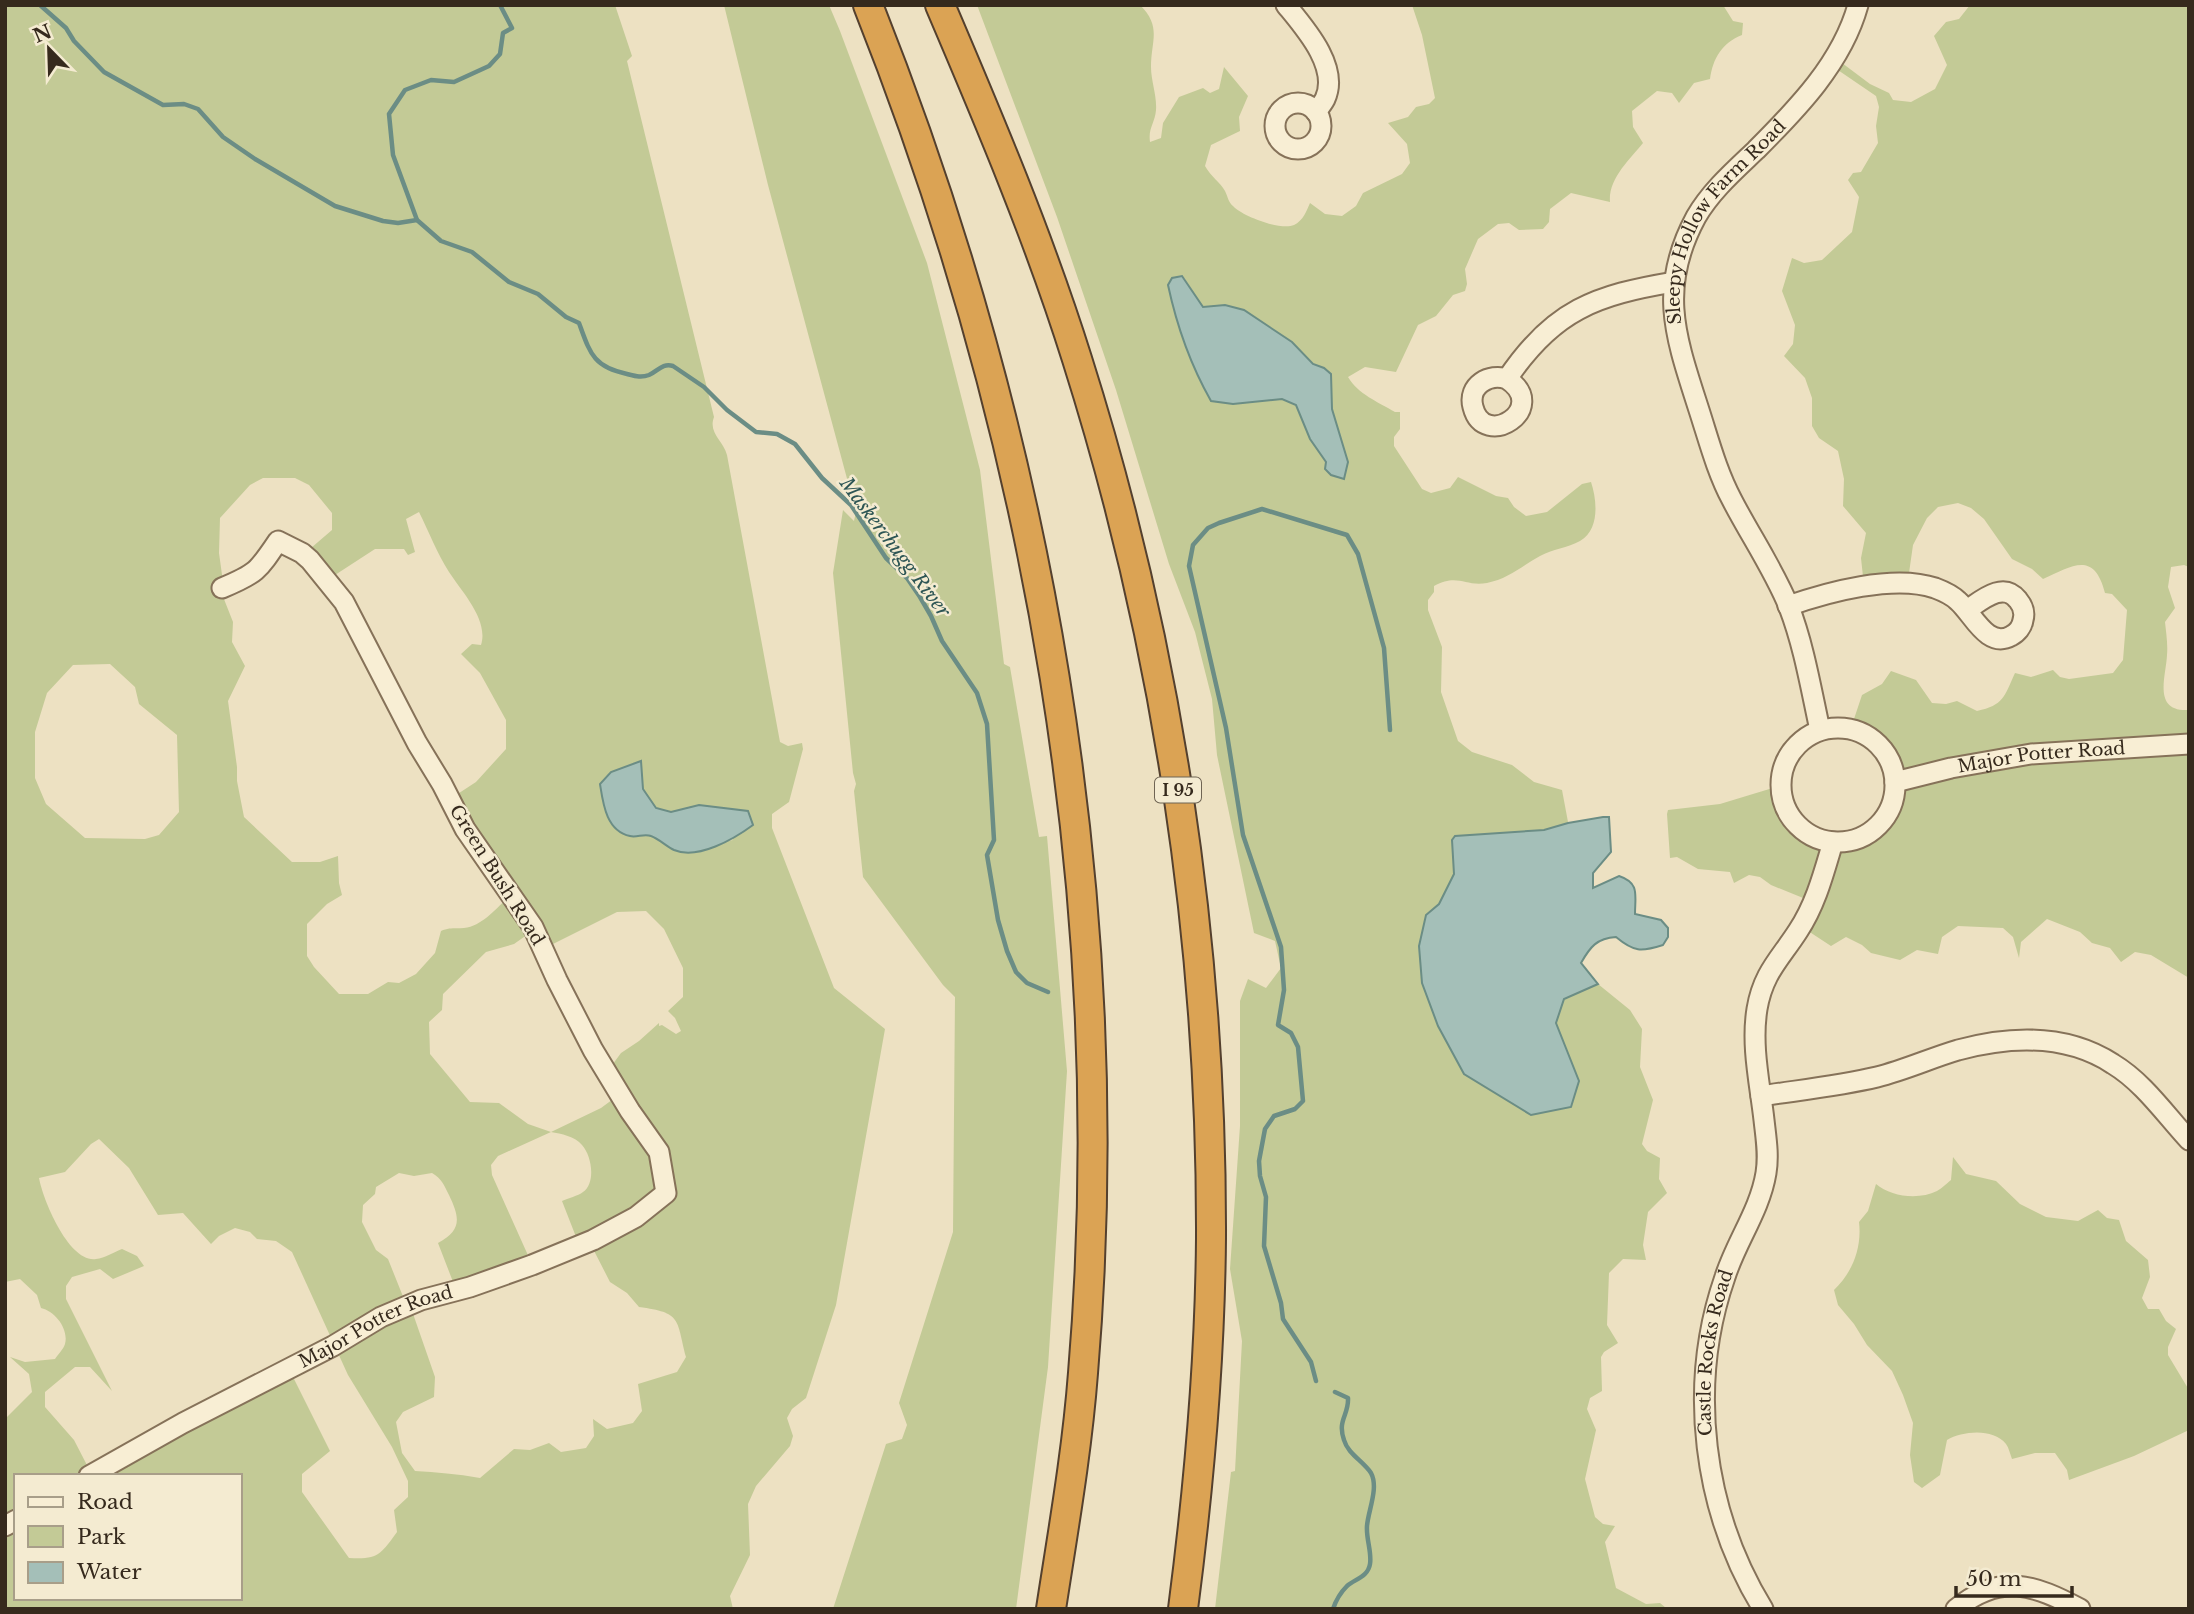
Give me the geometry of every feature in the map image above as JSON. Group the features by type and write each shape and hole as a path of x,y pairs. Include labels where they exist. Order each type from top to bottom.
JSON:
{"highway":[{"path":"868,5 947,227 1007,440 1032,548 1051,648 1075,822 1091,1044 1091,1224 1083,1376 1051,1609"},
{"name":"I 95","path":"940,5 1021,201 1060,306 1093,412 1136,574 1178,793 1193,904 1203,1016 1211,1239 1200,1463 1183,1609"}],"street":[{"path":"1286,5 1303,25 1321,54 1329,76 1325,99 1316,113"},
{"name":"Sleepy Hollow Farm Road","path":"1820,730 1799,638 1788,606 1730,496 1718,467 1679,346 1673,315 1674,282 1681,250 1698,214 1712,194 1805,100 1844,42 1858,5"},
{"path":"1507,379 1541,335 1575,310 1611,295 1674,282"},
{"name":"Green Bush Road","path":"222,588 249,577 262,565 278,541 310,560 344,602 465,829 533,928 593,1050 659,1152 666,1193"},
{"path":"1788,606 1841,590 1909,583 1947,593 1967,610"},
{"path":"1835,727 1864,733 1877,742 1893,767 1895,782 1894,798 1888,813 1878,826 1857,838 1833,842 1806,833 1795,824 1787,812 1780,785 1787,757 1796,745 1820,730 1835,727"},
{"name":"Major Potter Road","path":"1895,782 1951,768 2031,754 2189,744"},
{"name":"Castle Rocks Road","path":"1763,1609 1735,1555 1716,1496 1704,1417 1706,1358 1725,1274 1761,1194 1766,1173 1768,1151 1754,1042 1757,1009 1764,981 1798,932 1813,903 1833,842"},
{"path":"1761,1096 1855,1082 1978,1045 2037,1040 2069,1045 2113,1064 2131,1077 2189,1140"},
{"name":"Major Potter Road","path":"92,1474 194,1416 333,1346 381,1317 421,1300 470,1287 532,1265 593,1240 636,1217 666,1193"},
{"path":"1956,1609 1967,1599 1985,1591 2026,1586 2048,1592 2080,1609"}],"green space":[{"path":"5,5 615,5 632,56 627,61 714,417 713,428 727,455 780,742 788,746 802,743 803,749 789,802 772,814 772,828 834,988 885,1029 836,1305 806,1398 792,1409 787,1418 793,1436 790,1446 756,1486 748,1504 750,1555 730,1596 733,1609 5,1609 5,1419 32,1392 29,1374 10,1357 25,1362 55,1359 66,1338 60,1322 41,1308 37,1295 20,1279 5,1282","holes":["263,478 295,478 309,485 332,513 332,530 311,548 335,575 375,549 404,549 408,555 415,552 406,519 419,512 445,565 473,607 481,626 481,645 472,644 461,654 480,673 506,720 506,749 476,782 453,797 507,899 487,917 470,927 441,931 435,953 416,974 399,983 388,982 368,994 339,994 307,956 307,924 327,904 342,895 338,856 320,862 292,862 244,817 228,701 245,666 232,642 233,622 220,589 223,582 219,553 220,518 250,485","110,664 135,687 139,704 177,735 179,812 159,835 145,839 85,838 46,804 35,778 35,732 47,693 73,665","641,762 643,789 656,808 671,812 699,805 733,840 674,850 649,834 631,837","646,911 664,929 683,968 683,997 668,1011 681,1031 676,1034 662,1025 659,1026 659,1023 621,1053 607,1072 620,1094 601,1108 551,1132 528,1124 499,1103 470,1102 430,1054 429,1022 442,1010 443,994 486,952 514,944 531,932 543,949 617,912","551,1132 576,1139 585,1150 591,1169 587,1188 562,1201 578,1242 589,1241 610,1282 627,1293 639,1307 663,1312 675,1320 686,1357 677,1372 638,1384 642,1411 633,1423 607,1429 593,1419 594,1436 586,1448 561,1452 549,1443 530,1450 514,1449 480,1478 415,1471 402,1453 396,1422 403,1412 434,1397 435,1377 411,1308 406,1304 388,1259 376,1250 362,1222 363,1205 375,1194 376,1187 399,1173 414,1176 432,1173 444,1185 457,1217 455,1228 438,1243 455,1287 531,1262 492,1175 491,1165 498,1156","99,1139 129,1168 158,1215 183,1213 211,1244 219,1236 235,1228 250,1232 257,1239 276,1241 292,1252 348,1375 392,1447 408,1481 408,1497 394,1510 397,1532 378,1554 366,1558 349,1558 302,1492 302,1474 330,1451 289,1369 90,1471 74,1440 45,1407 45,1392 75,1367 90,1367 112,1391 66,1299 66,1286 72,1277 100,1269 113,1279 144,1266 137,1256 122,1249 96,1259 86,1258 67,1241 52,1214 39,1178 65,1172"]},
{"path":"724,5 829,5 840,31 927,263 980,470 1004,664 1010,667 1039,837 1047,836 1067,1071 1048,1367 1016,1609 833,1609 886,1444 902,1439 907,1425 899,1403 953,1232 955,997 943,985 863,877 854,791 856,784 833,573 843,510 854,521 856,512 768,185"},
{"path":"977,5 1140,5 1151,20 1154,34 1151,67 1156,110 1150,142 1161,138 1163,123 1179,97 1203,88 1210,93 1219,89 1224,67 1248,96 1239,117 1240,131 1211,145 1205,166 1223,188 1230,203 1238,210 1262,222 1280,226 1294,225 1300,221 1310,203 1325,214 1342,216 1356,206 1363,193 1402,174 1410,163 1407,144 1388,123 1408,117 1416,107 1429,104 1435,98 1422,35 1412,5 1723,5 1733,21 1743,23 1742,35 1729,42 1716,58 1710,79 1694,83 1679,103 1672,93 1657,91 1632,111 1633,127 1643,143 1616,177 1610,202 1571,193 1550,209 1549,222 1543,229 1519,230 1509,223 1498,224 1478,239 1465,269 1465,291 1453,295 1436,316 1418,325 1396,372 1365,367 1348,377 1369,397 1395,412 1400,412 1400,429 1394,437 1394,446 1422,489 1431,493 1450,488 1458,477 1496,496 1508,498 1514,507 1526,516 1547,512 1582,484 1591,482 1593,489 1594,522 1591,530 1580,541 1545,554 1495,581 1479,584 1456,580 1442,582 1434,586 1434,592 1428,600 1428,610 1442,647 1441,692 1458,741 1472,752 1512,765 1534,782 1562,790 1568,822 1532,832 1455,836 1452,840 1454,874 1439,904 1426,915 1571,1107 1579,1082 1556,1023 1564,999 1598,984 1630,1010 1642,1029 1640,1067 1653,1100 1642,1144 1647,1151 1660,1158 1659,1179 1667,1193 1648,1212 1643,1245 1646,1260 1623,1259 1609,1273 1607,1325 1618,1343 1601,1357 1602,1391 1590,1398 1587,1409 1596,1430 1585,1479 1595,1517 1603,1524 1615,1526 1605,1542 1616,1588 1646,1604 1660,1603 1671,1609 1215,1609 1231,1472 1235,1471 1242,1341 1230,1269 1240,1126 1240,1001 1248,979 1266,988 1281,968 1275,941 1254,933 1217,755 1212,699 1195,632 1169,564 1116,390 1057,217","holes":["1183,276 1203,308 1244,310 1292,342 1313,364 1331,374 1332,409 1348,462 1326,463 1310,439 1296,405 1282,399 1233,404"]},
{"path":"1970,5 2189,5 2189,567 2171,567 2168,587 2175,608 2165,622 2167,651 2164,692 2170,705 2189,710 2189,978 2151,955 2135,952 2121,962 2110,948 2092,943 2080,932 2047,919 2021,942 2019,958 2013,937 2003,928 1958,926 1942,937 1938,954 1917,950 1900,960 1871,953 1846,937 1831,946 1802,927 1808,900 1771,885 1760,877 1749,875 1734,883 1730,872 1698,869 1677,857 1670,858 1668,810 1720,804 1776,787 1795,828 1815,845 1839,847 1863,840 1874,833 1890,816 1901,780 1874,738 1852,725 1862,695 1882,684 1891,671 1916,680 1932,703 1946,704 1957,701 1977,711 1993,706 2002,699 2015,673 2031,677 2053,670 2060,677 2069,679 2113,673 2123,660 2127,610 2112,594 2105,593 2095,571 2088,566 2072,566 2043,579 2032,569 2012,559 1984,519 1971,508 1958,503 1938,507 1927,518 1913,545 1907,587 1864,586 1861,558 1866,533 1843,506 1844,479 1838,451 1819,438 1812,426 1812,398 1805,378 1784,356 1793,344 1795,325 1782,291 1792,258 1804,263 1822,260 1852,232 1859,197 1848,180 1853,173 1861,172 1878,143 1876,126 1879,107 1876,96 1832,66 1834,57 1870,84 1889,93 1893,100 1911,102 1935,89 1947,65 1934,36 1946,22 1959,19"},
{"path":"1953,1157 1966,1174 1996,1181 2020,1204 2046,1217 2078,1221 2098,1210 2107,1218 2119,1220 2126,1241 2148,1260 2150,1277 2142,1298 2148,1309 2159,1309 2166,1321 2176,1329 2168,1347 2168,1355 2189,1390 2189,1430 2134,1456 2069,1480 2067,1470 2055,1453 2035,1453 2012,1459 2006,1444 1994,1435 1961,1435 1947,1440 1940,1475 1922,1488 1914,1482 1910,1455 1913,1423 1903,1395 1892,1371 1867,1345 1838,1305 1834,1290 1855,1259 1859,1222 1868,1211 1876,1184 1897,1194 1930,1194 1951,1180"}],"water":[{"path":"1182,276 1203,307 1225,305 1244,310 1292,342 1313,364 1331,374 1332,409 1348,462 1344,479 1331,475 1325,469 1326,462 1310,439 1296,405 1282,399 1233,404 1211,401 1180,330 1168,285 1172,278"},
{"path":"641,761 643,789 656,808 671,812 699,805 748,811 753,825 726,842 694,852 674,850 648,835 633,836 622,833 607,815 600,784 611,772"},
{"path":"1609,817 1611,852 1593,873 1593,888 1619,876 1626,879 1635,890 1635,914 1661,920 1668,928 1668,937 1663,945 1643,950 1628,946 1616,937 1609,938 1599,941 1588,952 1581,963 1598,984 1564,999 1556,1023 1579,1081 1571,1107 1531,1115 1464,1074 1438,1026 1422,983 1419,946 1426,915 1439,904 1454,874 1452,840 1455,836 1544,830"}],"waterway":[{"path":"40,5 66,28 74,41 104,72 163,105 184,104 198,109 223,137 335,206 383,221 398,223 417,220"},
{"name":"Maskerchugg River","path":"500,5 512,28 503,33 500,54 489,66 454,82 431,80 405,90 389,114 393,155 417,220 441,241 472,252 509,282 538,294 566,317 579,323 590,350 600,363 616,371 641,377 663,366 673,366 704,387 727,410 756,432 777,434 795,444 822,478 851,505 886,558 907,578 920,597 942,641 977,693 987,724 994,840 987,855 998,920 1016,972 1027,983 1048,992"},
{"path":"1316,1381 1311,1362 1283,1319 1264,1246 1266,1197 1259,1161 1265,1129 1274,1116 1295,1109 1303,1101 1298,1047 1291,1033 1278,1025 1284,990 1281,947 1243,835 1226,728 1189,566 1193,545 1208,528 1262,509 1347,535 1358,554 1384,648 1390,730"},
{"name":"Maskerchugg River","path":"1333,1609 1345,1589 1369,1568 1367,1526 1374,1486 1371,1473 1346,1445 1342,1422 1348,1398 1335,1392"}]}
